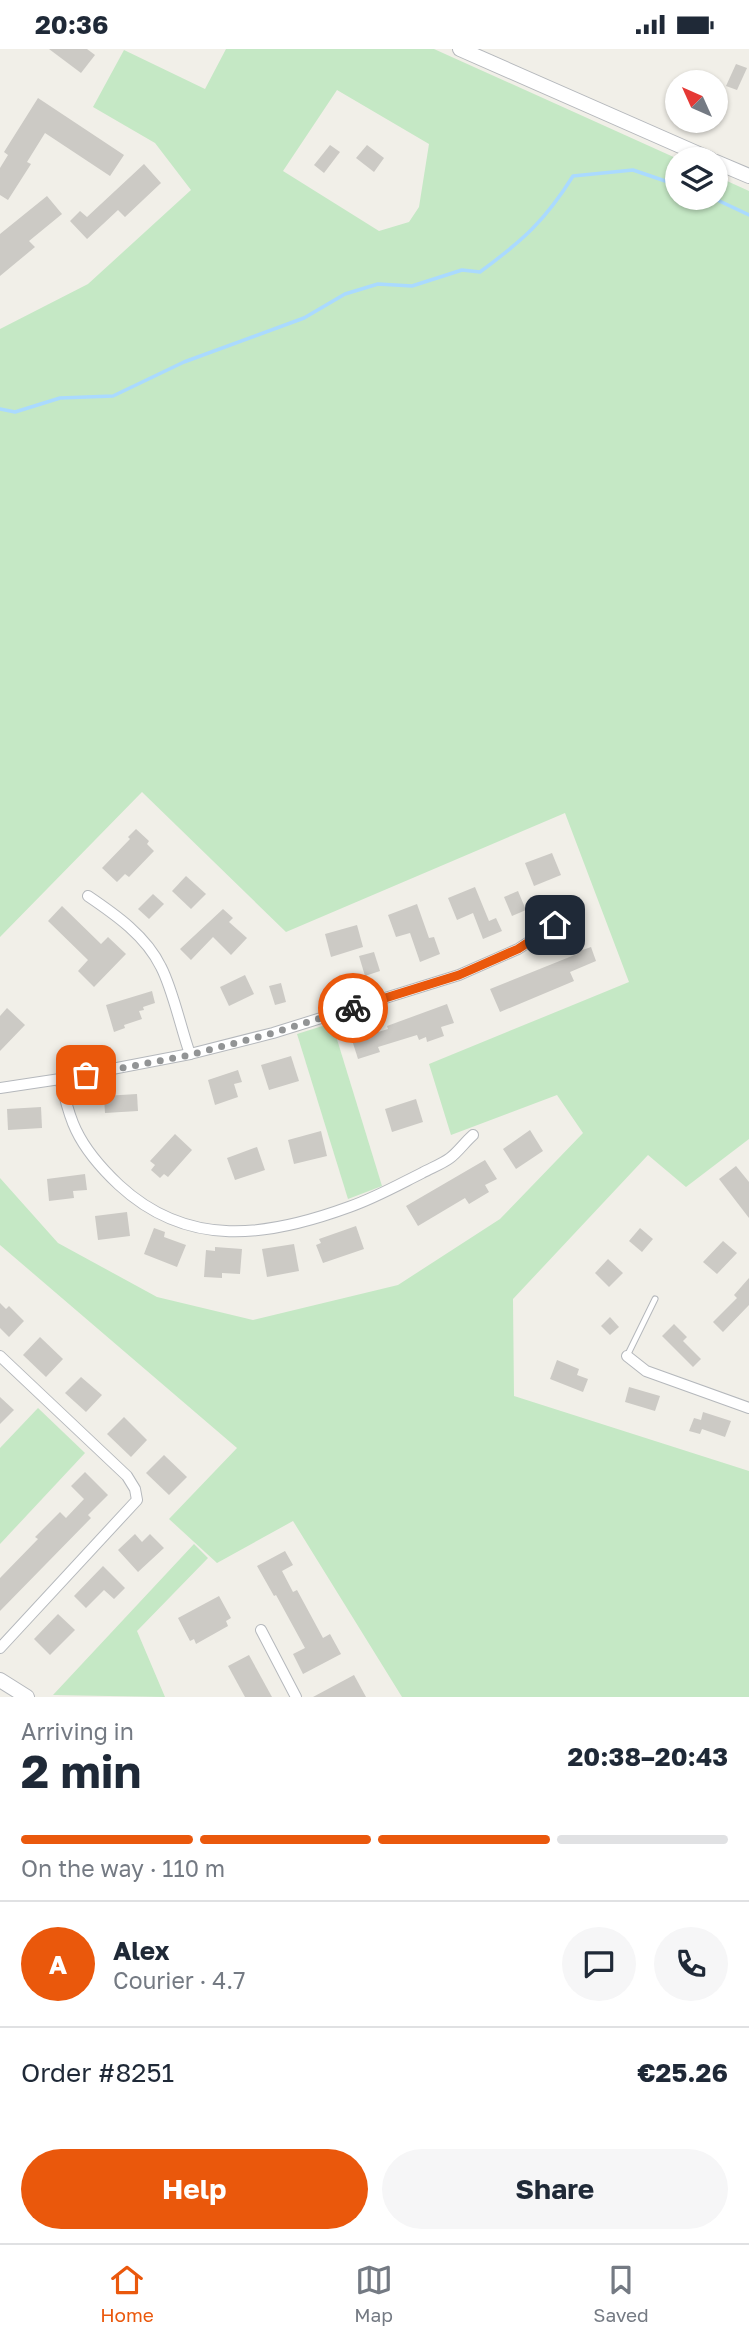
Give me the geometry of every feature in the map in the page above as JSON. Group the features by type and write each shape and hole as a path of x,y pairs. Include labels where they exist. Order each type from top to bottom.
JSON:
{"street":[{"path":"460,49 683,147"},
{"path":"728,167 749,176"},
{"path":"88,896 115,915 147,945 162,968 190,1055"},
{"path":"0,1088 190,1055 273,1033 459,975 518,949 555,925"},
{"path":"60,1079 75,1130 90,1155 111,1178 131,1196 155,1211 183,1223 213,1231 247,1232 288,1226 374,1198 450,1158 472,1135"},
{"path":"0,1356 127,1476 135,1489 137,1500 0,1648"},
{"path":"627,1356 646,1371 749,1408"},
{"path":"261,1630 296,1697"},
{"path":"0,1679 27,1697"}],"lane":[{"path":"627,1356 655,1299"}],"green space":[{"path":"226,49 434,49 665,153 665,210 728,210 728,181 749,191 749,1139 686,1187 648,1155 513,1299 514,1396 749,1471 749,1697 402,1697 293,1521 217,1563 169,1519 237,1448 0,1245 0,1178 58,1243 157,1297 253,1320 398,1285 500,1219 583,1133 557,1095 451,1135 429,1064 629,982 565,813 286,932 142,792 0,937 0,329 88,284 191,190 155,143 93,107 124,50 205,89","holes":["337,90 429,144 419,207 409,222 379,231 283,171"]},
{"path":"332,1023 382,1186 348,1199 297,1034"},
{"path":"38,1408 85,1453 0,1544 0,1448"},
{"path":"194,1544 208,1558 137,1631 165,1697 53,1695"}],"building":[{"path":"49,49 87,49 95,55 81,73"},
{"path":"736,64 747,68 737,90 728,87"},
{"path":"38,98 124,155 110,176 45,133 27,162 31,164 8,200 0,195 0,168 8,155 4,152"},
{"path":"330,145 340,152 324,173 314,165"},
{"path":"367,145 384,158 374,172 356,158"},
{"path":"144,164 161,183 125,217 118,210 87,239 70,221 80,211 87,217"},
{"path":"47,196 62,214 29,241 35,247 0,276 0,234"},
{"path":"136,829 149,841 147,844 154,851 129,877 125,874 117,882 102,868"},
{"path":"552,853 561,875 534,886 525,863"},
{"path":"186,876 206,894 191,909 172,891"},
{"path":"475,887 489,921 496,918 502,931 483,939 473,913 457,920 448,898"},
{"path":"518,891 526,910 512,916 504,897"},
{"path":"153,894 164,904 149,919 138,909"},
{"path":"417,904 429,938 434,937 440,954 420,962 410,933 396,937 388,915"},
{"path":"62,906 101,944 108,937 126,954 94,987 78,971 88,960 48,921"},
{"path":"223,909 233,918 229,922 247,938 231,955 213,937 191,960 180,949"},
{"path":"357,925 363,947 331,957 325,934"},
{"path":"591,947 596,961 570,972 574,981 500,1012 490,989"},
{"path":"374,952 380,971 365,976 359,956"},
{"path":"245,975 254,994 229,1006 220,987"},
{"path":"281,983 286,1002 275,1005 269,986"},
{"path":"152,991 155,1003 139,1011 142,1019 124,1025 125,1028 114,1032 106,1005"},
{"path":"447,1004 454,1023 441,1027 444,1036 427,1042 426,1037 419,1040 417,1035 378,1047 380,1052 358,1059 352,1040 388,1029 387,1026"},
{"path":"7,1008 25,1025 0,1051 0,1016"},
{"path":"291,1056 299,1081 269,1090 261,1065"},
{"path":"238,1070 242,1082 234,1084 238,1097 215,1105 208,1080"},
{"path":"137,1094 138,1111 105,1113 104,1096"},
{"path":"416,1099 423,1122 392,1132 385,1109"},
{"path":"41,1107 42,1128 8,1130 7,1109"},
{"path":"530,1130 543,1151 516,1169 503,1149"},
{"path":"321,1131 327,1156 294,1164 288,1140"},
{"path":"175,1134 192,1150 168,1177 164,1174 160,1178 151,1170 155,1165 150,1161"},
{"path":"257,1147 265,1170 235,1180 227,1158"},
{"path":"485,1160 497,1179 485,1185 489,1192 469,1204 465,1198 418,1226 406,1206"},
{"path":"736,1166 749,1182 749,1218 719,1179"},
{"path":"85,1174 87,1190 73,1191 74,1198 49,1201 47,1179"},
{"path":"127,1212 130,1236 98,1240 95,1216"},
{"path":"356,1226 364,1249 323,1263 316,1245 321,1243 319,1239"},
{"path":"154,1228 165,1232 164,1237 186,1245 177,1267 144,1254"},
{"path":"640,1228 653,1239 642,1252 629,1241"},
{"path":"723,1241 737,1253 717,1274 703,1262"},
{"path":"294,1244 299,1271 267,1277 262,1249"},
{"path":"215,1247 242,1249 240,1274 222,1273 222,1278 204,1277 206,1250 215,1251"},
{"path":"608,1259 623,1273 609,1287 595,1273"},
{"path":"749,1278 749,1305 723,1332 713,1322 737,1298 734,1295"},
{"path":"0,1303 6,1309 9,1306 24,1321 9,1337 0,1328"},
{"path":"610,1317 619,1327 610,1335 601,1326"},
{"path":"674,1324 687,1337 683,1341 701,1359 693,1367 662,1336"},
{"path":"40,1337 63,1359 46,1377 23,1355"},
{"path":"557,1360 579,1369 577,1375 588,1379 583,1392 550,1379"},
{"path":"81,1377 102,1395 86,1412 65,1393"},
{"path":"629,1387 660,1396 655,1411 625,1402"},
{"path":"0,1397 14,1410 0,1424"},
{"path":"703,1412 731,1421 725,1437 702,1429 700,1434 689,1431 694,1418 701,1420"},
{"path":"124,1417 147,1440 131,1457 107,1434"},
{"path":"164,1455 187,1477 169,1495 146,1473"},
{"path":"85,1472 108,1495 88,1515 91,1518 0,1611 0,1578 60,1512 66,1518 84,1499 71,1486"},
{"path":"135,1534 142,1542 150,1534 164,1548 138,1572 118,1550"},
{"path":"285,1551 293,1565 282,1571 293,1592 297,1590 323,1638 330,1634 341,1654 303,1674 293,1654 305,1648 257,1566"},
{"path":"103,1566 125,1588 114,1599 104,1590 86,1608 74,1596"},
{"path":"219,1596 231,1618 226,1621 228,1626 196,1644 194,1639 190,1641 178,1618"},
{"path":"58,1614 75,1630 50,1655 34,1639"},
{"path":"249,1655 272,1697 245,1697 228,1666"},
{"path":"354,1675 366,1697 313,1697"}],"waterway":[{"path":"0,409 15,412 60,398 113,396 184,362 304,318 345,294 378,284 412,286 462,270 480,272 532,229 553,206 573,176 633,170 665,181"},
{"path":"728,205 749,215"}],"way so far":[{"path":"86,1075 190,1055 353,1008"}],"route":[{"path":"353,1008 459,975 518,949 555,925"}]}
